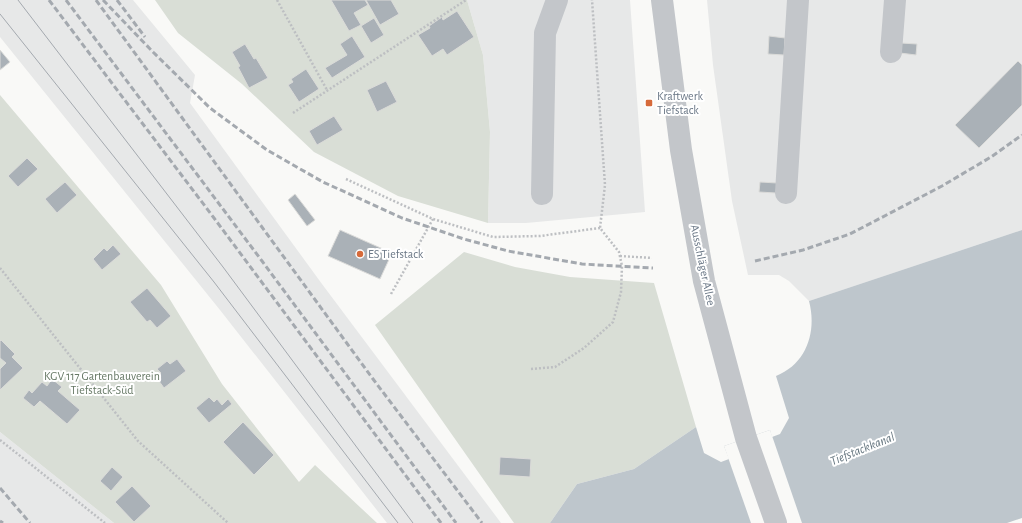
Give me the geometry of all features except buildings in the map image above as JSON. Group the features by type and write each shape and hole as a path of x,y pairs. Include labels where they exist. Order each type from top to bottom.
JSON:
{"street":[{"path":"542,194 545,33 557,0"},
{"name":"Ausschläger Allee","path":"662,0 681,150 704,281 746,438 776,523"},
{"path":"786,193 798,0"},
{"path":"891,52 895,0"}],"path":[{"path":"277,0 328,90"},
{"path":"292,113 466,0"},
{"path":"531,369 555,367 584,348 613,322 621,292 622,266 619,252 600,228 605,185 592,0"},
{"path":"346,180 432,219 493,237 540,236 600,228"},
{"path":"391,294 432,219"},
{"path":"620,256 652,258"},
{"path":"0,268 138,441 226,522"},
{"path":"0,440 105,523"}],"shaded area":[{"path":"0,0 133,0 195,75 190,103 322,284 501,523 387,523 220,310 0,37"},
{"path":"467,0 630,0 645,212 526,223 488,223 490,132 483,55"},
{"name":"Kraftwerk Tiefstack","path":"707,0 1022,0 1022,230 809,301 789,281 779,275 748,275 732,201 713,65"},
{"path":"0,432 114,523 0,523"}],"green space":[{"path":"155,0 467,0 483,55 490,132 488,223 398,196 314,152 242,84 178,33"},
{"name":"KGV 117 Gartenbauverein Tiefstack-Süd","path":"0,95 161,285 222,384 299,482 315,465 377,523 114,523 0,432"},
{"path":"464,252 515,267 570,277 654,283 696,427 634,469 577,484 550,523 514,523 375,325"}],"water":[{"name":"Tiefstackkanal","path":"1022,230 1022,518 1007,523 550,523 577,484 634,469 696,427 704,453 721,462 729,459 724,446 770,430 772,437 780,434 789,418 776,376 787,371 795,363 802,355 807,345 812,324 809,301"}],"pier":[{"path":"770,430 802,523 751,523 724,446"}],"tram line":[{"path":"18,0 223,267 413,523"},
{"path":"0,14 214,282 398,523"}],"railway":[{"path":"49,0 214,218 441,523"},
{"path":"66,0 456,523"},
{"path":"96,0 373,379 482,523"},
{"path":"103,0 210,108 267,150 323,182 402,218 464,239 508,251 582,264 653,268"},
{"path":"117,0 145,37"},
{"path":"755,261 803,250 850,234 942,186 991,157 1022,135"},
{"path":"0,488 30,523"}],"place":[{"name":"Kraftwerk Tiefstack","path":"649,103"},
{"name":"ES Tiefstack","path":"360,254"}]}
